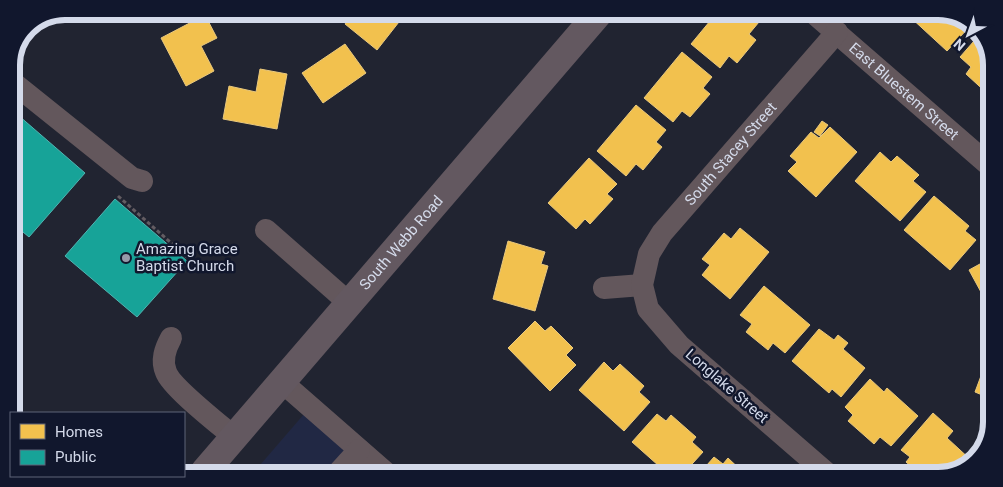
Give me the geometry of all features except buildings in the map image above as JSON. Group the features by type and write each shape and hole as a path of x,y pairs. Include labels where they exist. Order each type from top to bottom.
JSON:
{"main road":[{"name":"South Webb Road","path":"208,467 593,20"}],"street":[{"name":"East Bluestem Street","path":"822,20 983,160"},
{"name":"South Stacey Street","path":"642,285 649,254 662,234 836,32"},
{"path":"20,88 132,178 142,181"},
{"path":"266,230 350,303"},
{"path":"604,288 642,285"},
{"name":"Longlake Street","path":"642,285 648,309 679,345 820,467"},
{"path":"171,338 164,355 164,364 169,379 234,437"},
{"path":"282,382 378,467"},
{"path":"344,467 359,450"}],"path":[{"path":"112,192 187,257"}],"shaded area":[{"path":"311,406 384,467 258,467"}],"place":[{"name":"Amazing Grace Baptist Church","path":"126,258"}]}
